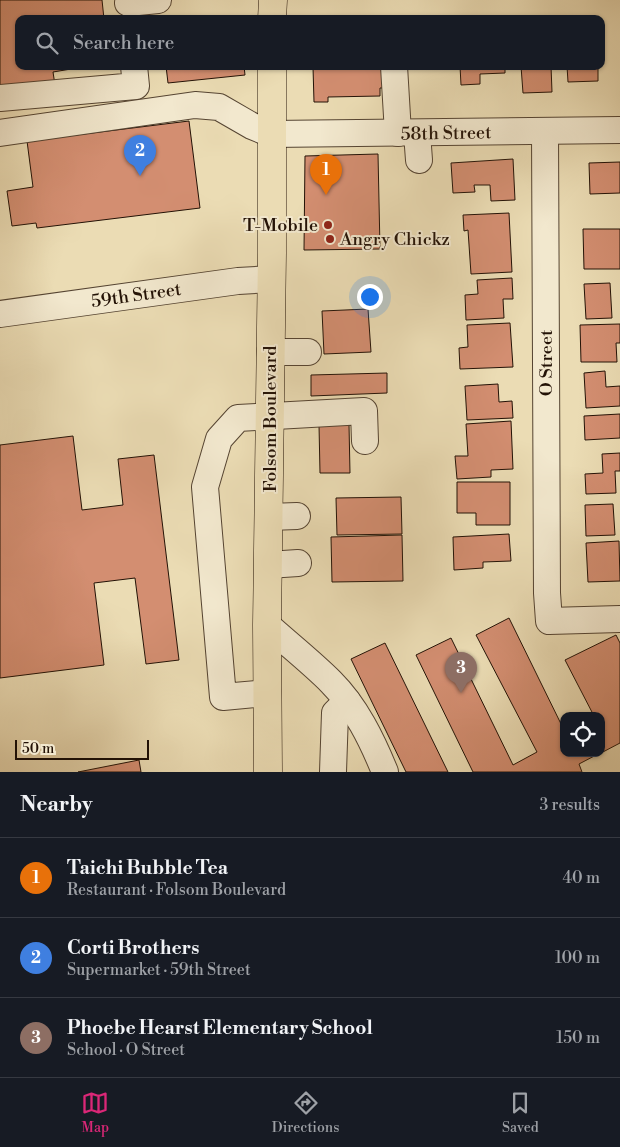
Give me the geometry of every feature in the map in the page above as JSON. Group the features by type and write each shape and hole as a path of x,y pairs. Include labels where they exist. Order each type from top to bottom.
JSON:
{"main road":[{"path":"272,15 273,0"},
{"name":"Folsom Boulevard","path":"268,772 267,625 272,70"}],"street":[{"path":"129,7 158,0"},
{"path":"0,98 136,86 134,70"},
{"path":"395,70 408,133 420,160"},
{"path":"0,133 195,105 220,107 252,126 271,134"},
{"name":"58th Street","path":"271,134 620,130"},
{"name":"O Street","path":"545,132 547,593 549,621 620,619"},
{"name":"59th Street","path":"0,314 271,278"},
{"path":"270,352 308,352"},
{"path":"268,693 223,697 205,487 219,439 238,418 364,411 365,441"},
{"path":"269,517 297,516"},
{"path":"268,565 298,562"},
{"path":"267,625 331,682 347,701 367,732 385,772"},
{"path":"333,772 335,713 347,701"}],"building":[{"path":"0,0 102,0 104,15 15,15 15,70 65,70 53,72 55,85 0,87"},
{"path":"166,70 244,70 245,75 168,83"},
{"path":"313,70 390,70 390,88 380,88 380,96 328,97 328,102 314,102"},
{"path":"460,70 505,70 505,73 480,74 480,84 461,85"},
{"path":"521,70 551,70 552,92 523,93"},
{"path":"567,70 598,70 598,81 568,82"},
{"path":"189,121 200,208 37,228 36,223 12,226 7,191 33,187 27,141"},
{"path":"378,154 380,249 304,250 305,156"},
{"path":"513,159 515,200 491,201 490,185 474,185 475,192 453,193 451,163"},
{"path":"620,162 620,193 590,194 589,163"},
{"path":"509,213 512,272 471,274 468,230 464,231 463,215"},
{"path":"583,229 620,229 620,269 584,269"},
{"path":"512,278 513,299 503,299 504,318 466,320 465,295 478,294 477,280"},
{"path":"610,283 612,318 586,319 584,284"},
{"path":"368,309 371,352 324,354 322,311"},
{"path":"510,323 513,367 460,369 459,348 468,347 467,325"},
{"path":"620,324 620,343 616,343 617,362 581,362 580,325"},
{"path":"605,371 606,387 620,386 620,406 586,408 584,373"},
{"path":"387,373 387,393 311,396 311,375"},
{"path":"498,384 499,402 512,401 513,418 467,420 465,386"},
{"path":"620,414 620,438 585,440 584,416"},
{"path":"511,421 513,469 491,470 491,477 457,479 455,456 468,456 466,424"},
{"path":"319,425 349,425 350,473 320,473"},
{"path":"73,436 82,510 123,505 118,459 154,455 179,660 146,664 135,578 94,583 104,665 0,678 0,445"},
{"path":"620,453 620,471 615,471 616,493 586,494 585,474 603,473 602,454"},
{"path":"457,482 510,482 510,525 476,525 476,513 457,513"},
{"path":"401,497 402,534 337,535 336,498"},
{"path":"613,504 615,535 586,536 585,505"},
{"path":"509,534 511,561 483,562 483,568 454,570 453,537"},
{"path":"402,535 403,581 332,582 331,537"},
{"path":"619,541 620,581 588,582 586,543"},
{"path":"509,618 560,722 560,757 592,757 579,764 582,772 473,772 416,655 451,638 513,765 537,752 476,635"},
{"path":"616,635 620,643 620,743 605,751 605,712 592,712 565,660"},
{"path":"385,643 448,772 406,772 351,659"},
{"path":"139,760 141,772 78,772"}],"place":[{"name":"Corti Brothers","path":"140,176"},
{"name":"Taichi Bubble Tea","path":"326,195"},
{"name":"T-Mobile","path":"328,225"},
{"name":"Angry Chickz","path":"330,239"},
{"name":"Phoebe Hearst Elementary School","path":"461,693"}]}
